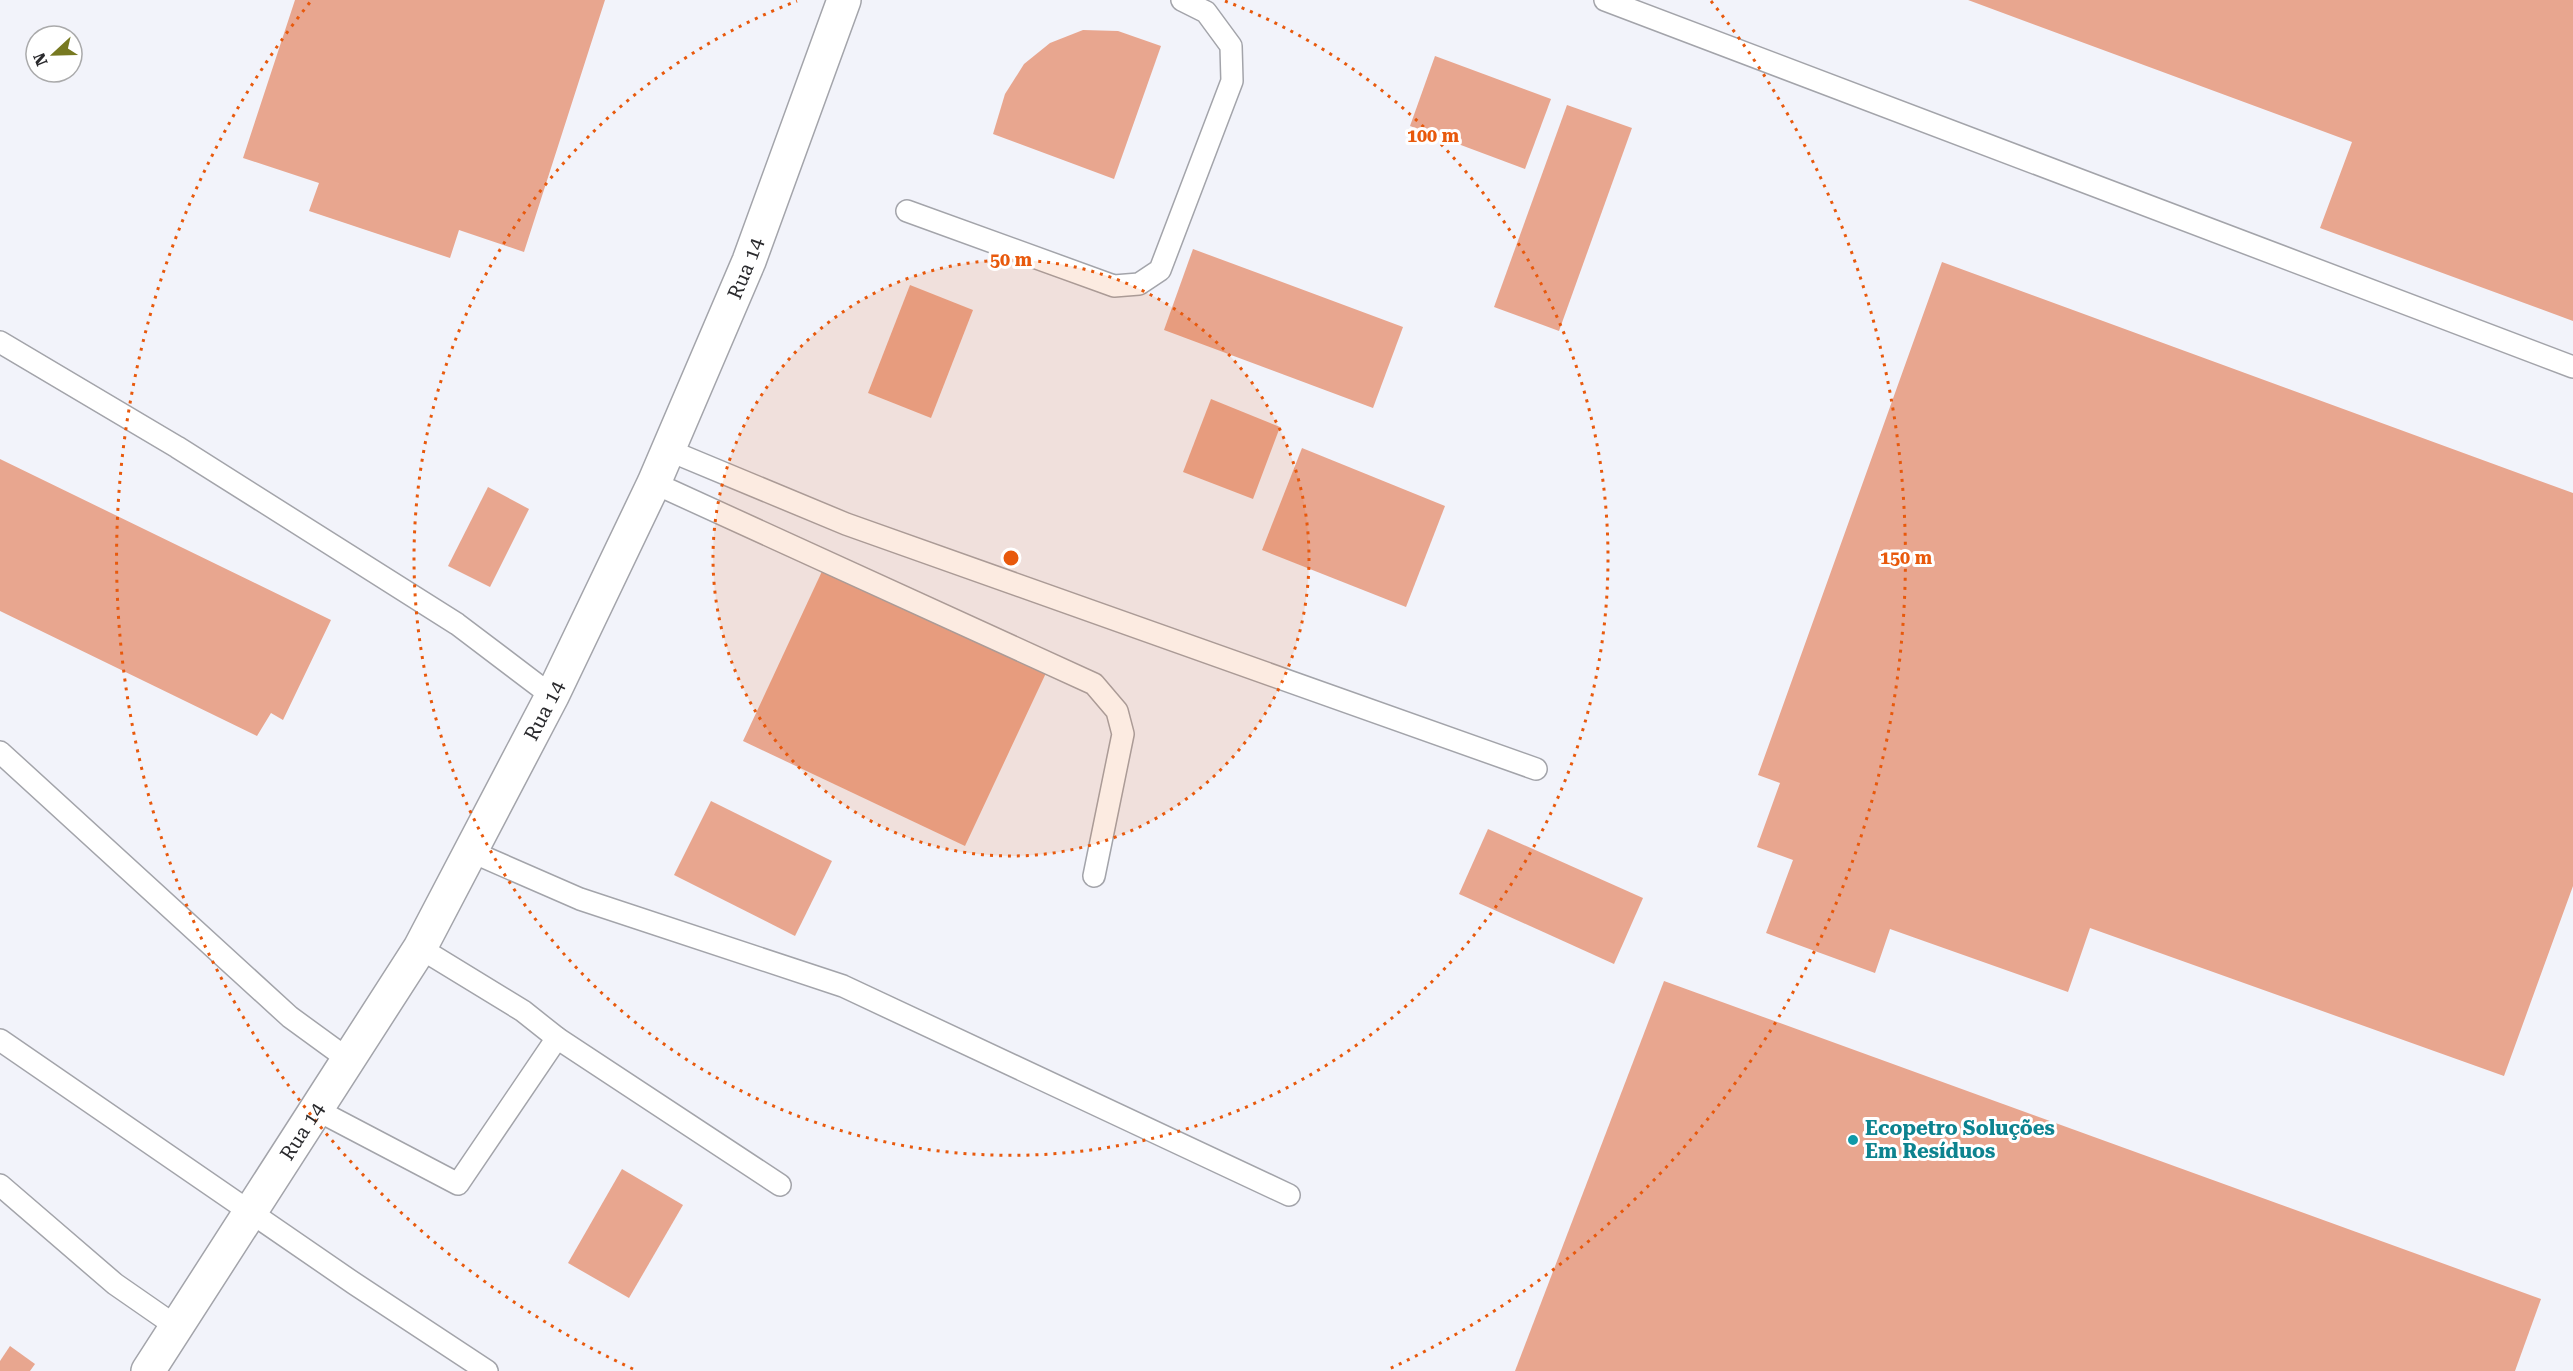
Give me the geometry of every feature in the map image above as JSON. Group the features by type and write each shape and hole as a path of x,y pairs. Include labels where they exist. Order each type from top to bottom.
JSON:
{"street":[{"name":"Rua 14","path":"148,1371 420,948 552,696 654,483 749,261 844,0"}],"lane":[{"path":"907,211 1114,286 1139,284 1160,270 1232,81 1231,46 1206,12 1182,0"},
{"path":"1605,0 2573,367"},
{"path":"0,342 177,447 457,624 552,696"},
{"path":"668,450 846,524 1536,769"},
{"path":"654,483 1094,684 1117,711 1123,734 1094,876"},
{"path":"0,752 290,1017 349,1060"},
{"path":"470,851 580,899 843,986 1289,1195"},
{"path":"420,948 523,1011 556,1038 780,1185"},
{"path":"316,1110 458,1184 556,1038"},
{"path":"0,1040 487,1371"},
{"path":"0,1185 116,1284 177,1327"}],"building":[{"path":"295,0 605,0 524,252 459,230 450,258 309,211 319,183 243,158"},
{"path":"1968,0 2573,0 2573,321 2320,228 2352,142"},
{"path":"1083,30 1118,31 1161,46 1114,179 993,134 1005,94 1024,64 1050,43"},
{"path":"1435,56 1551,99 1525,169 1410,126"},
{"path":"1567,105 1632,128 1559,331 1494,307"},
{"path":"1193,249 1403,327 1373,408 1164,330"},
{"path":"1942,262 2573,493 2573,886 2504,1076 2090,928 2068,992 1890,929 1875,973 1766,933 1793,860 1757,847 1780,783 1758,775"},
{"path":"910,285 973,310 931,418 868,393"},
{"path":"1211,399 1280,427 1253,499 1183,472"},
{"path":"1302,448 1445,506 1406,607 1262,550"},
{"path":"0,459 331,620 283,720 271,713 257,736 0,611"},
{"path":"488,487 529,509 490,587 448,566"},
{"path":"824,567 1046,673 965,846 743,741"},
{"path":"711,801 832,861 795,936 674,875"},
{"path":"1488,829 1643,898 1614,964 1459,894"},
{"name":"Ecopetro Soluções Em Resíduos","path":"1664,981 2541,1299 2515,1371 1515,1371"},
{"path":"622,1169 683,1205 629,1298 568,1263"},
{"path":"10,1346 35,1364 30,1371 0,1371 0,1361"}],"place":[{"name":"Ecopetro Soluções Em Resíduos","path":"1853,1140"}]}
